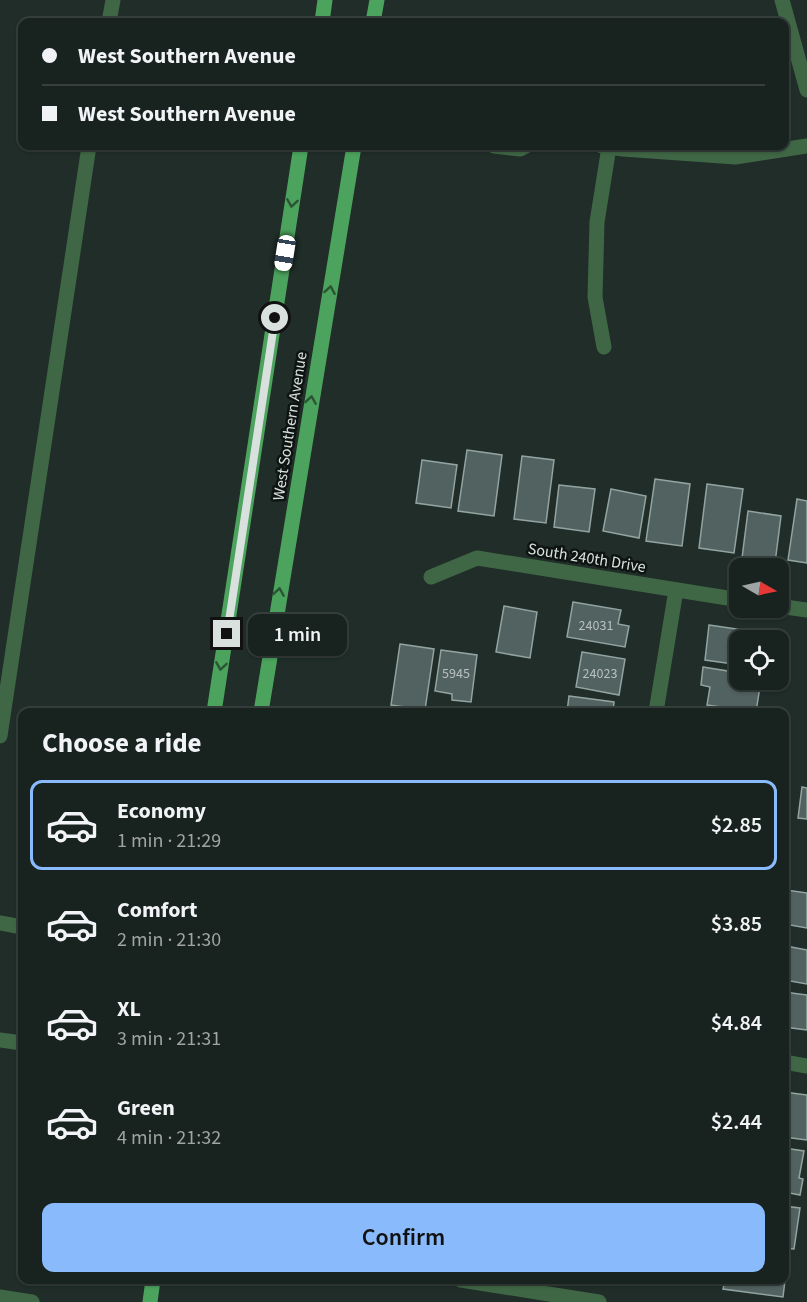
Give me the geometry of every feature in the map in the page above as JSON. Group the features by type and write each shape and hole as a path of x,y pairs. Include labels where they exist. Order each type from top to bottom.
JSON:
{"main road":[{"path":"322,18 325,0"},
{"path":"374,18 377,0"},
{"name":"West Southern Avenue","path":"215,708 300,150"},
{"name":"West Southern Avenue","path":"262,708 353,150"},
{"path":"150,1302 152,1284"}],"street":[{"path":"110,18 113,0"},
{"path":"782,0 787,18"},
{"path":"789,25 807,90"},
{"path":"789,149 807,146"},
{"path":"0,736 88,150"},
{"path":"604,347 595,297 597,222 606,150"},
{"path":"653,150 735,157 781,150"},
{"name":"South 240th Drive","path":"431,577 477,558 729,598"},
{"path":"657,708 676,590"},
{"path":"789,608 807,610"},
{"path":"0,923 18,926"},
{"path":"0,1040 18,1042"},
{"path":"789,1063 807,1066"},
{"path":"486,1284 599,1302"},
{"path":"0,1297 32,1302"}],"building":[{"path":"467,450 502,455 494,516 458,511"},
{"path":"522,456 554,460 546,523 514,519"},
{"path":"422,460 457,465 451,508 416,503"},
{"path":"655,479 690,484 682,546 646,541"},
{"path":"707,484 743,489 734,553 699,548"},
{"path":"559,485 595,489 589,532 554,527"},
{"path":"611,489 646,496 639,538 603,531"},
{"path":"797,499 807,501 807,563 789,560"},
{"path":"748,511 781,516 776,558 742,558"},
{"path":"573,602 621,610 618,624 629,626 625,647 567,637"},
{"path":"504,606 537,612 530,658 496,652"},
{"path":"709,625 743,630 729,630 729,663 705,660"},
{"path":"400,644 434,649 425,708 391,705"},
{"path":"441,650 477,655 471,702 452,700 452,694 435,691"},
{"path":"582,652 625,659 619,695 576,687"},
{"path":"703,667 729,671 729,690 759,690 757,708 707,705 710,687 701,685"},
{"path":"569,696 614,702 613,708 568,708"},
{"path":"802,787 807,788 807,819 798,818"},
{"path":"789,890 807,893 807,928 789,925"},
{"path":"789,947 807,950 807,984 789,981"},
{"path":"789,993 807,995 807,1030 789,1028"},
{"path":"789,1093 807,1095 807,1140 789,1138"},
{"path":"789,1149 804,1151 799,1178 803,1179 800,1195 789,1193"},
{"path":"789,1207 800,1208 794,1249 789,1248"},
{"path":"724,1284 785,1284 783,1297 723,1289"}],"route":[{"path":"227,634 275,318"}]}
